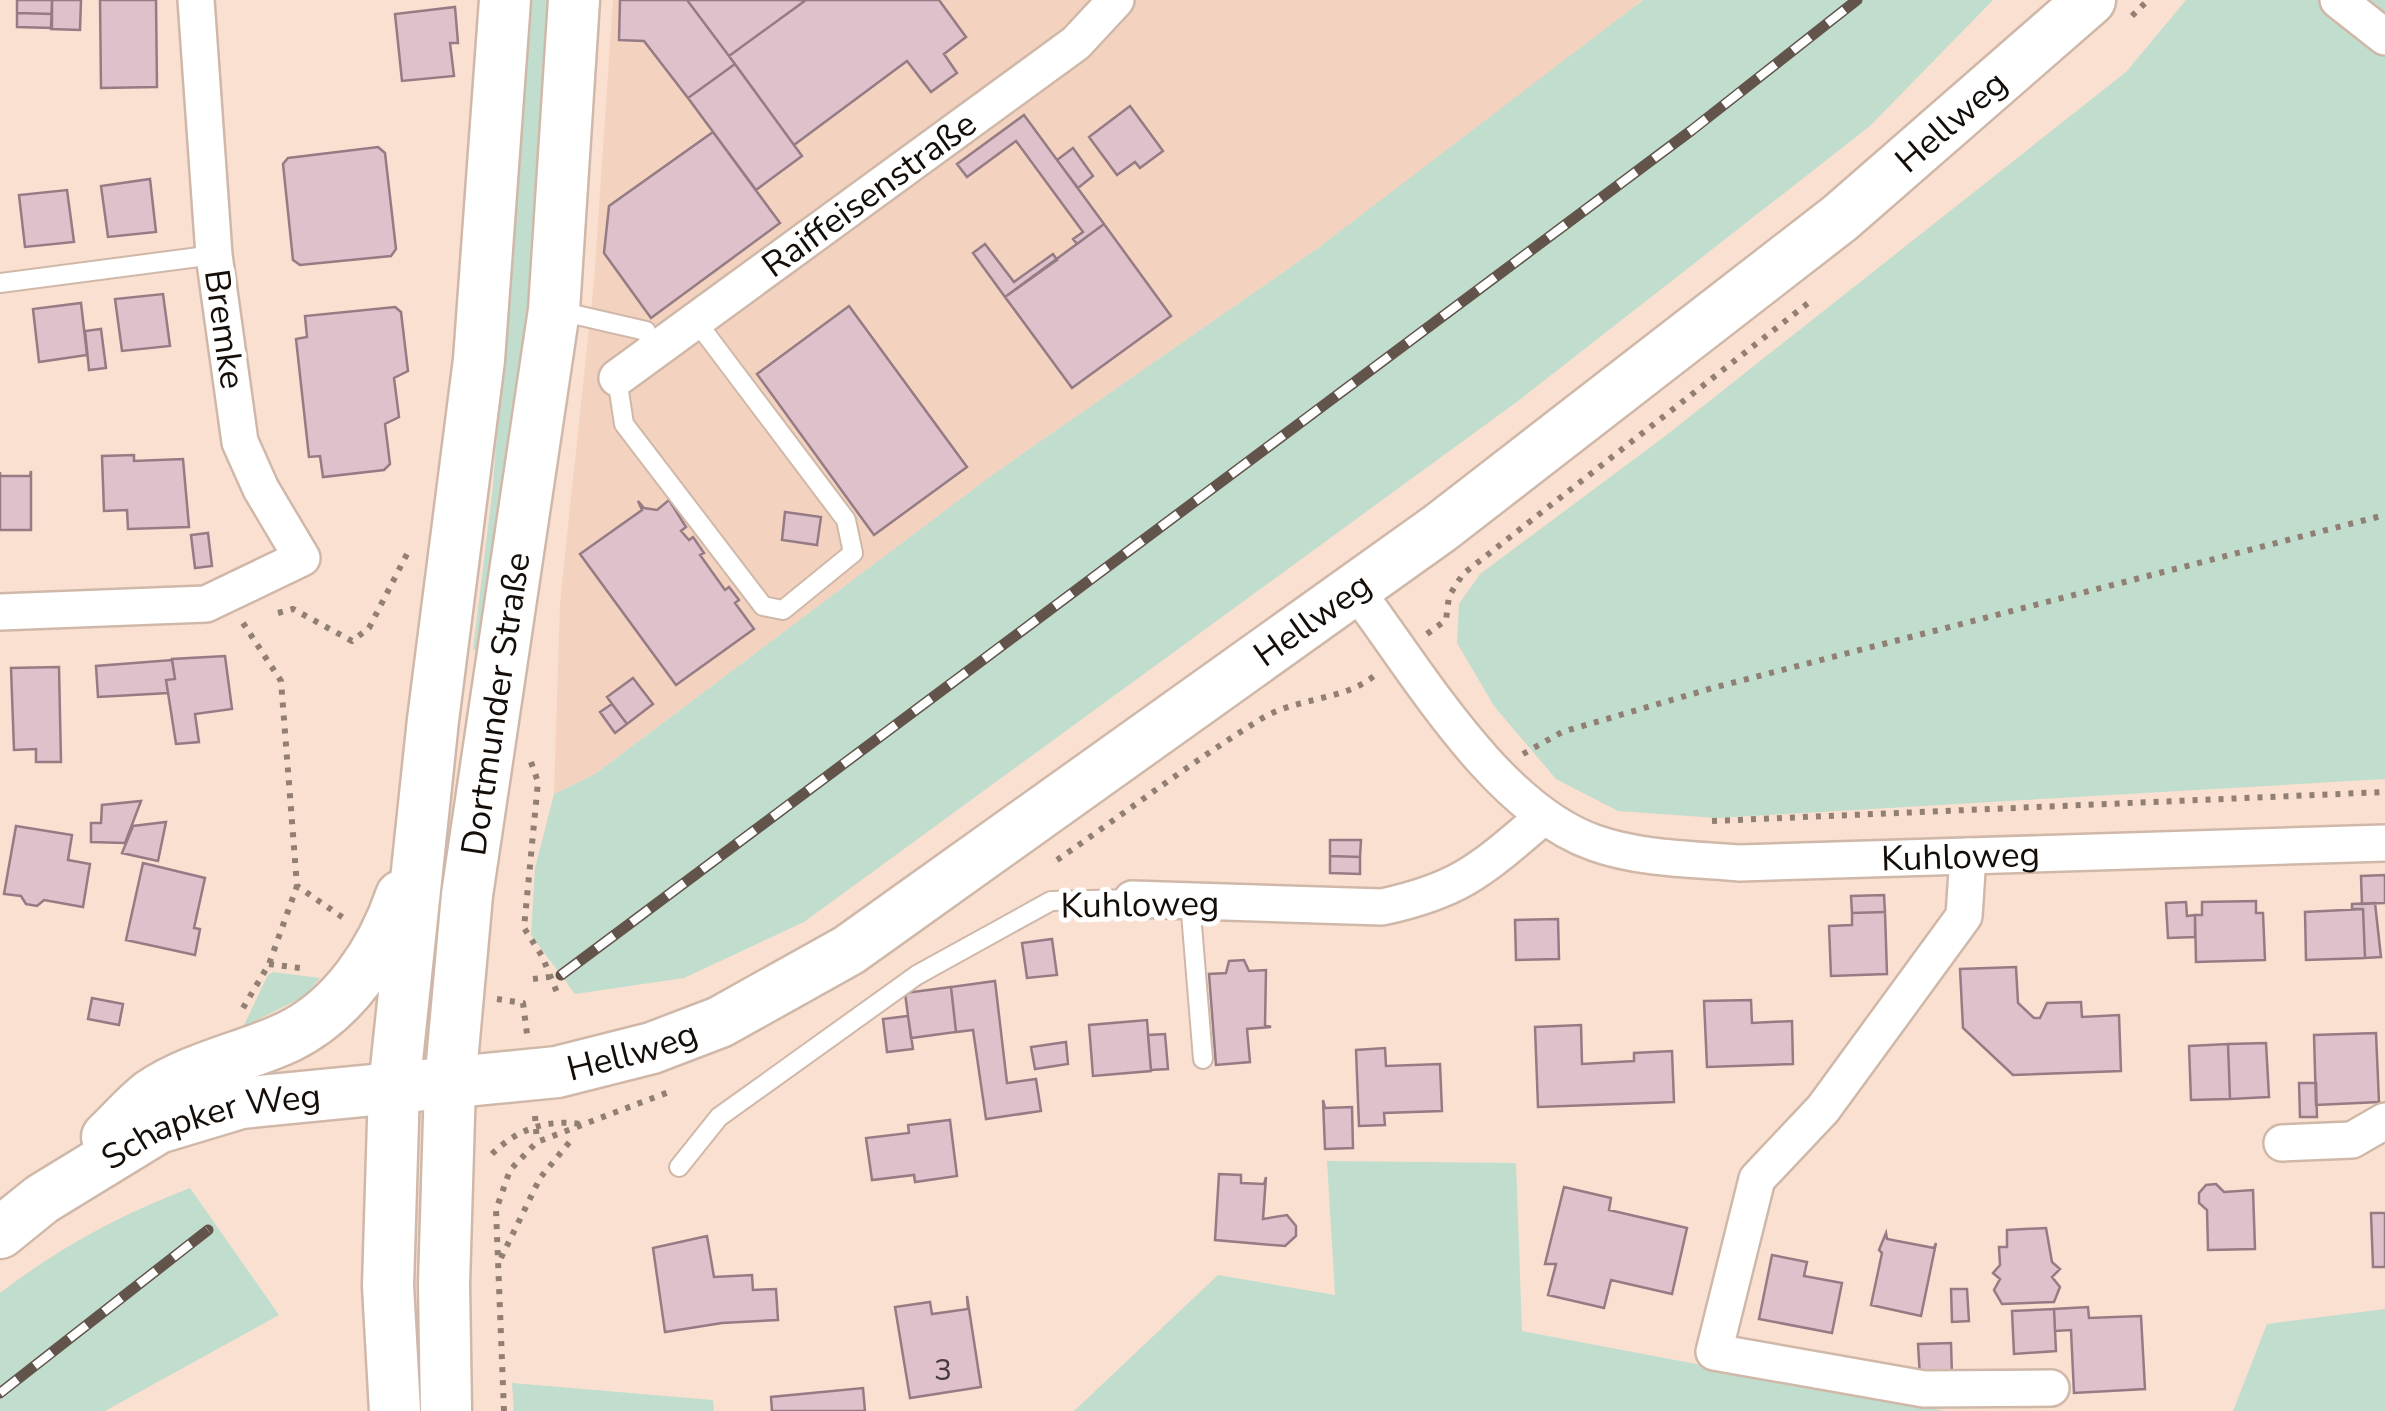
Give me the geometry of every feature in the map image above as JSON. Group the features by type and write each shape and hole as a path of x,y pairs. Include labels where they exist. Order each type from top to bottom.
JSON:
{"street":[{"name":"Bremke","path":"0,612 206,604 302,558 261,489 240,442 214,255 196,0"},
{"name":"Dortmunder Straße","path":"395,1411 388,1286 394,1088 478,360 505,0"},
{"name":"Dortmunder Straße","path":"446,1411 444,1284 450,1084 466,895 554,310 574,0"},
{"name":"Raiffeisenstraße","path":"617,378 1076,44 1116,0"},
{"name":"Hellweg","path":"450,1084 557,1072 652,1048 720,1022 849,950 1356,590 1840,218 2090,0"},
{"path":"2338,0 2385,38"},
{"name":"Kuhloweg","path":"1356,590 1462,732 1542,818 1596,844 1656,856 1740,863 2385,843"},
{"name":"Kuhloweg","path":"1132,899 1382,908 1468,880 1542,818"},
{"path":"42,1198 153,1094 290,1036 350,988 391,926 421,837"},
{"path":"1968,856 1964,916 1822,1109 1757,1179 1714,1352 1924,1389 2052,1388"},
{"name":"Schapker Weg","path":"0,1233 42,1198 158,1128 242,1103 450,1084"},
{"path":"2282,1143 2352,1140 2385,1120"}],"lane":[{"path":"0,283 214,255"},
{"path":"554,310 646,331 653,351"},
{"path":"617,378 624,424 762,606 783,610 853,553 853,540 835,505 696,320"},
{"name":"Kuhloweg","path":"680,1167 719,1117 917,975 1051,901 1132,899"},
{"path":"1190,901 1203,1059"}],"path":[{"path":"1496,769 1562,732 1716,687 2385,515"},
{"path":"231,1058 224,1040 269,964 297,886 280,681 242,621 293,609 352,642 369,628 411,548 420,542"},
{"path":"1656,856 1692,822 2385,792"},
{"path":"530,866 524,928 542,956 558,995"},
{"path":"297,886 346,920"},
{"path":"534,980 548,977"},
{"path":"487,1159 526,1129 558,1120 581,1124 537,1142 510,1170 496,1210 504,1411"},
{"path":"500,1260 540,1178 572,1140"}],"shaded area":[{"path":"613,0 1642,0 1564,65 1318,248 995,473 595,774 554,794 560,602 594,281"}],"green space":[{"path":"527,0 552,0 536,261 481,651 473,650 493,486"},
{"path":"1643,0 1993,0 1870,126 1518,401 804,922 684,978 575,994 531,935 535,868 554,794 595,774 995,473 1318,248"},
{"path":"2186,0 2385,0 2385,779 1717,818 1618,811 1556,779 1494,706 1457,643 1459,604 1480,574 1664,437 2126,72"},
{"path":"273,972 320,978 303,997 243,1027 268,975"},
{"path":"1327,1161 1516,1163 1522,1331 1945,1411 1074,1411 1218,1275 1335,1295"},
{"path":"190,1188 279,1315 105,1411 0,1411 0,1293 91,1233"},
{"path":"2385,1309 2385,1411 2233,1411 2267,1324"},
{"path":"512,1383 713,1400 714,1411 514,1411"}],"building":[{"path":"17,0 52,0 52,14 17,13"},
{"path":"52,0 81,0 80,30 51,29"},
{"path":"100,0 156,0 157,87 101,88"},
{"path":"620,0 687,0 735,64 688,98 644,41 619,40"},
{"path":"687,0 806,0 729,56"},
{"path":"806,0 939,0 966,37 944,54 957,73 931,92 907,61 794,145 729,56"},
{"path":"455,7 458,43 450,43 454,76 402,81 395,14"},
{"path":"17,13 52,14 52,28 17,27"},
{"path":"735,64 802,156 756,190 688,98"},
{"path":"1130,106 1163,151 1140,168 1135,162 1117,175 1089,137"},
{"path":"1024,115 1104,224 1077,244 1073,239 1083,232 1016,141 967,177 957,164"},
{"path":"713,132 780,223 651,318 604,253 609,206"},
{"path":"378,147 385,153 396,249 391,256 300,265 293,260 283,164 288,158"},
{"path":"1073,148 1093,176 1078,188 1057,160"},
{"path":"150,179 156,232 108,237 101,186"},
{"path":"67,190 74,242 25,247 19,195"},
{"path":"1104,224 1171,316 1072,388 1005,297"},
{"path":"985,244 1014,282 1053,254 1057,260 1005,297 973,253"},
{"path":"163,294 170,346 122,351 115,299"},
{"path":"81,303 87,355 39,362 33,309"},
{"path":"849,306 967,467 874,535 757,374"},
{"path":"395,307 401,312 408,371 394,378 399,417 385,424 390,464 384,470 323,477 320,456 309,457 296,339 307,337 305,316"},
{"path":"101,329 106,368 89,370 85,331"},
{"path":"134,455 134,461 183,459 189,527 128,529 127,510 104,511 102,456"},
{"path":"31,471 31,530 0,530 0,476 30,476"},
{"path":"669,500 686,527 681,531 689,540 693,537 704,553 700,555 725,590 729,587 739,600 735,603 754,629 676,685 580,554 642,510 638,501 644,508 657,510"},
{"path":"785,512 821,517 817,545 782,540"},
{"path":"208,533 212,566 195,568 191,535"},
{"path":"225,656 232,709 195,714 199,742 176,744 166,680 175,679 172,659"},
{"path":"172,660 175,679 166,680 168,693 98,697 96,666"},
{"path":"59,667 61,762 36,762 36,749 14,750 11,668"},
{"path":"633,678 653,704 627,724 607,697"},
{"path":"612,704 627,724 615,733 600,712"},
{"path":"141,801 125,843 91,842 91,823 101,823 102,805"},
{"path":"166,822 158,861 122,853 133,826"},
{"path":"16,826 72,835 68,860 90,864 83,907 44,900 37,906 26,904 21,896 4,894"},
{"path":"1330,840 1361,840 1360,857 1330,856"},
{"path":"1330,856 1360,857 1360,874 1330,873"},
{"path":"143,863 205,878 194,928 200,929 195,955 126,940"},
{"path":"2385,875 2385,903 2362,904 2361,876"},
{"path":"1884,895 1885,912 1852,913 1851,896"},
{"path":"2256,901 2256,913 2263,913 2265,960 2196,962 2195,915 2202,915 2202,902"},
{"path":"2186,902 2187,916 2195,915 2195,937 2168,938 2166,903"},
{"path":"2375,903 2381,957 2365,958 2363,909 2352,909 2352,904"},
{"path":"2363,909 2365,958 2306,960 2305,912"},
{"path":"1885,912 1887,974 1831,976 1829,926 1852,925 1852,913"},
{"path":"1558,919 1559,959 1516,960 1515,920"},
{"path":"1052,939 1057,975 1027,978 1022,943"},
{"path":"1244,960 1249,971 1266,970 1265,1025 1271,1027 1247,1029 1250,1062 1216,1065 1209,974 1226,973 1229,961"},
{"path":"2016,967 2018,1003 2034,1018 2040,1018 2047,1003 2081,1002 2082,1017 2119,1015 2121,1071 2013,1075 1963,1028 1960,969"},
{"path":"995,981 1007,1083 1036,1079 1041,1111 986,1119 973,1030 956,1032 951,987"},
{"path":"951,987 956,1032 911,1038 905,993"},
{"path":"92,998 123,1004 119,1025 88,1019"},
{"path":"1751,1000 1752,1023 1792,1021 1793,1064 1707,1067 1704,1001"},
{"path":"908,1016 913,1049 887,1052 883,1019"},
{"path":"1147,1020 1151,1071 1093,1076 1089,1025"},
{"path":"1581,1025 1582,1064 1634,1061 1634,1053 1672,1051 1674,1102 1538,1107 1535,1027"},
{"path":"2376,1033 2379,1102 2316,1105 2314,1035"},
{"path":"1165,1034 1168,1069 1151,1070 1148,1035"},
{"path":"1066,1042 1068,1064 1035,1069 1031,1047"},
{"path":"2266,1043 2269,1097 2230,1099 2228,1044"},
{"path":"2228,1044 2230,1099 2191,1100 2189,1046"},
{"path":"1385,1048 1386,1066 1440,1064 1442,1111 1384,1113 1385,1125 1359,1126 1356,1050"},
{"path":"2299,1083 2316,1083 2317,1117 2300,1117"},
{"path":"1323,1100 1325,1108 1352,1107 1353,1148 1325,1149"},
{"path":"950,1120 957,1176 915,1182 914,1175 872,1180 866,1138 909,1133 908,1125"},
{"path":"1219,1174 1241,1175 1241,1183 1264,1184 1266,1177 1263,1219 1287,1215 1296,1226 1296,1236 1285,1246 1215,1240"},
{"path":"2216,1184 2224,1192 2253,1190 2255,1249 2208,1250 2207,1210 2199,1203 2199,1193 2206,1185"},
{"path":"1564,1187 1611,1198 1609,1210 1687,1228 1672,1294 1611,1280 1604,1308 1548,1295 1556,1264 1545,1264"},
{"path":"2371,1213 2385,1213 2385,1267 2373,1267"},
{"path":"2046,1228 2052,1262 2060,1269 2052,1277 2060,1287 2054,1302 2002,1304 1994,1290 2000,1279 1993,1273 2000,1265 1999,1247 2007,1247 2007,1230"},
{"path":"1886,1233 1887,1239 1934,1248 1936,1243 1921,1316 1871,1305 1882,1253 1879,1250"},
{"path":"707,1236 714,1277 752,1275 753,1290 776,1289 778,1320 665,1332 653,1248"},
{"path":"1772,1255 1807,1262 1804,1276 1842,1283 1832,1333 1759,1319"},
{"path":"1951,1289 1967,1289 1969,1321 1952,1322"},
{"path":"967,1296 981,1387 910,1398 895,1307 930,1302 932,1314 968,1309"},
{"path":"2088,1307 2089,1318 2141,1316 2145,1389 2074,1393 2071,1330 2055,1331 2054,1309"},
{"path":"2054,1309 2056,1351 2014,1354 2012,1311"},
{"path":"1951,1343 1952,1376 1920,1377 1918,1344"},
{"path":"863,1388 865,1411 772,1411 771,1397"}],"railway":[{"path":"561,975 1692,130 1857,0"},
{"path":"0,1393 208,1230"}]}
